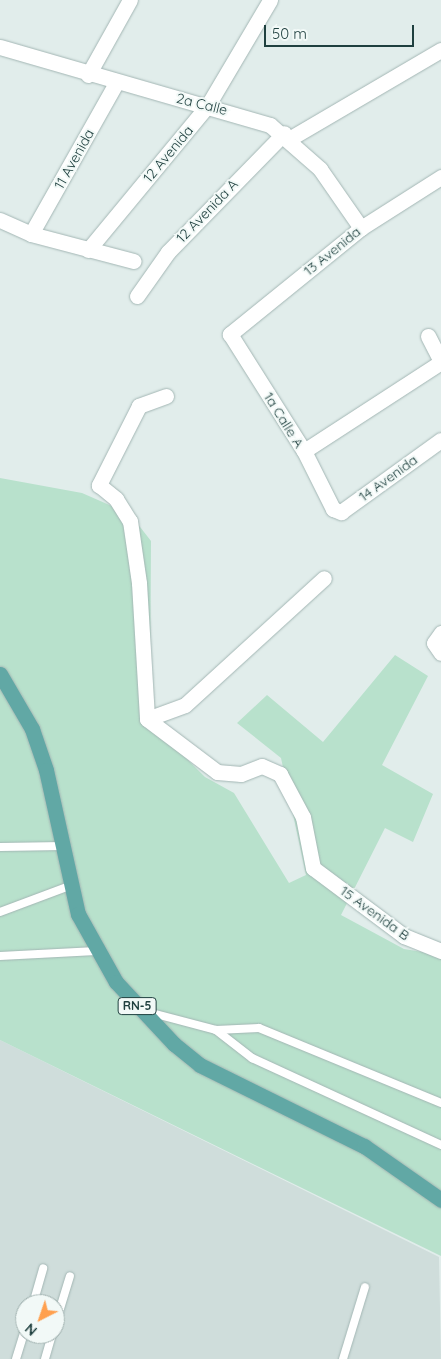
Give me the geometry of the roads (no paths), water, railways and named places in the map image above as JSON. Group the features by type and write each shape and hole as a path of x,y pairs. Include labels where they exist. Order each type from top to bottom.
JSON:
{"main road":[{"name":"RN-5","path":"0,674 32,729 63,846 78,914 96,951 141,1010 200,1065 364,1146 441,1200"}],"street":[{"path":"88,75 130,0"},
{"name":"12 Avenida","path":"88,250 208,106 270,0"},
{"name":"2a Calle","path":"0,47 116,83 208,106 286,136 320,169 361,228"},
{"name":"12 Avenida A","path":"137,296 182,237 286,136 441,50"},
{"name":"11 Avenida","path":"31,234 116,83"},
{"name":"13 Avenida","path":"230,334 361,228 441,177"},
{"path":"0,220 31,234 133,261"},
{"name":"1a Calle A","path":"230,334 304,451 333,509"},
{"path":"304,451 441,361 428,336"},
{"path":"166,396 138,406 99,485 116,499 130,520 139,583 147,719 185,705 324,578"},
{"name":"14 Avenida","path":"333,509 341,512 441,440"},
{"name":"15 Avenida B","path":"147,719 217,772 241,774 262,766 280,774 303,817 313,868 404,936 441,950"}],"lane":[{"path":"0,847 63,846"},
{"path":"0,912 72,885"},
{"path":"0,956 96,951"},
{"path":"141,1010 216,1030 259,1028 441,1104"},
{"path":"216,1030 252,1058 441,1145"},
{"path":"35,1294 43,1268"},
{"path":"64,1294 70,1276"},
{"path":"342,1359 365,1286"},
{"path":"16,1359 21,1344"},
{"path":"45,1359 49,1344"}]}
